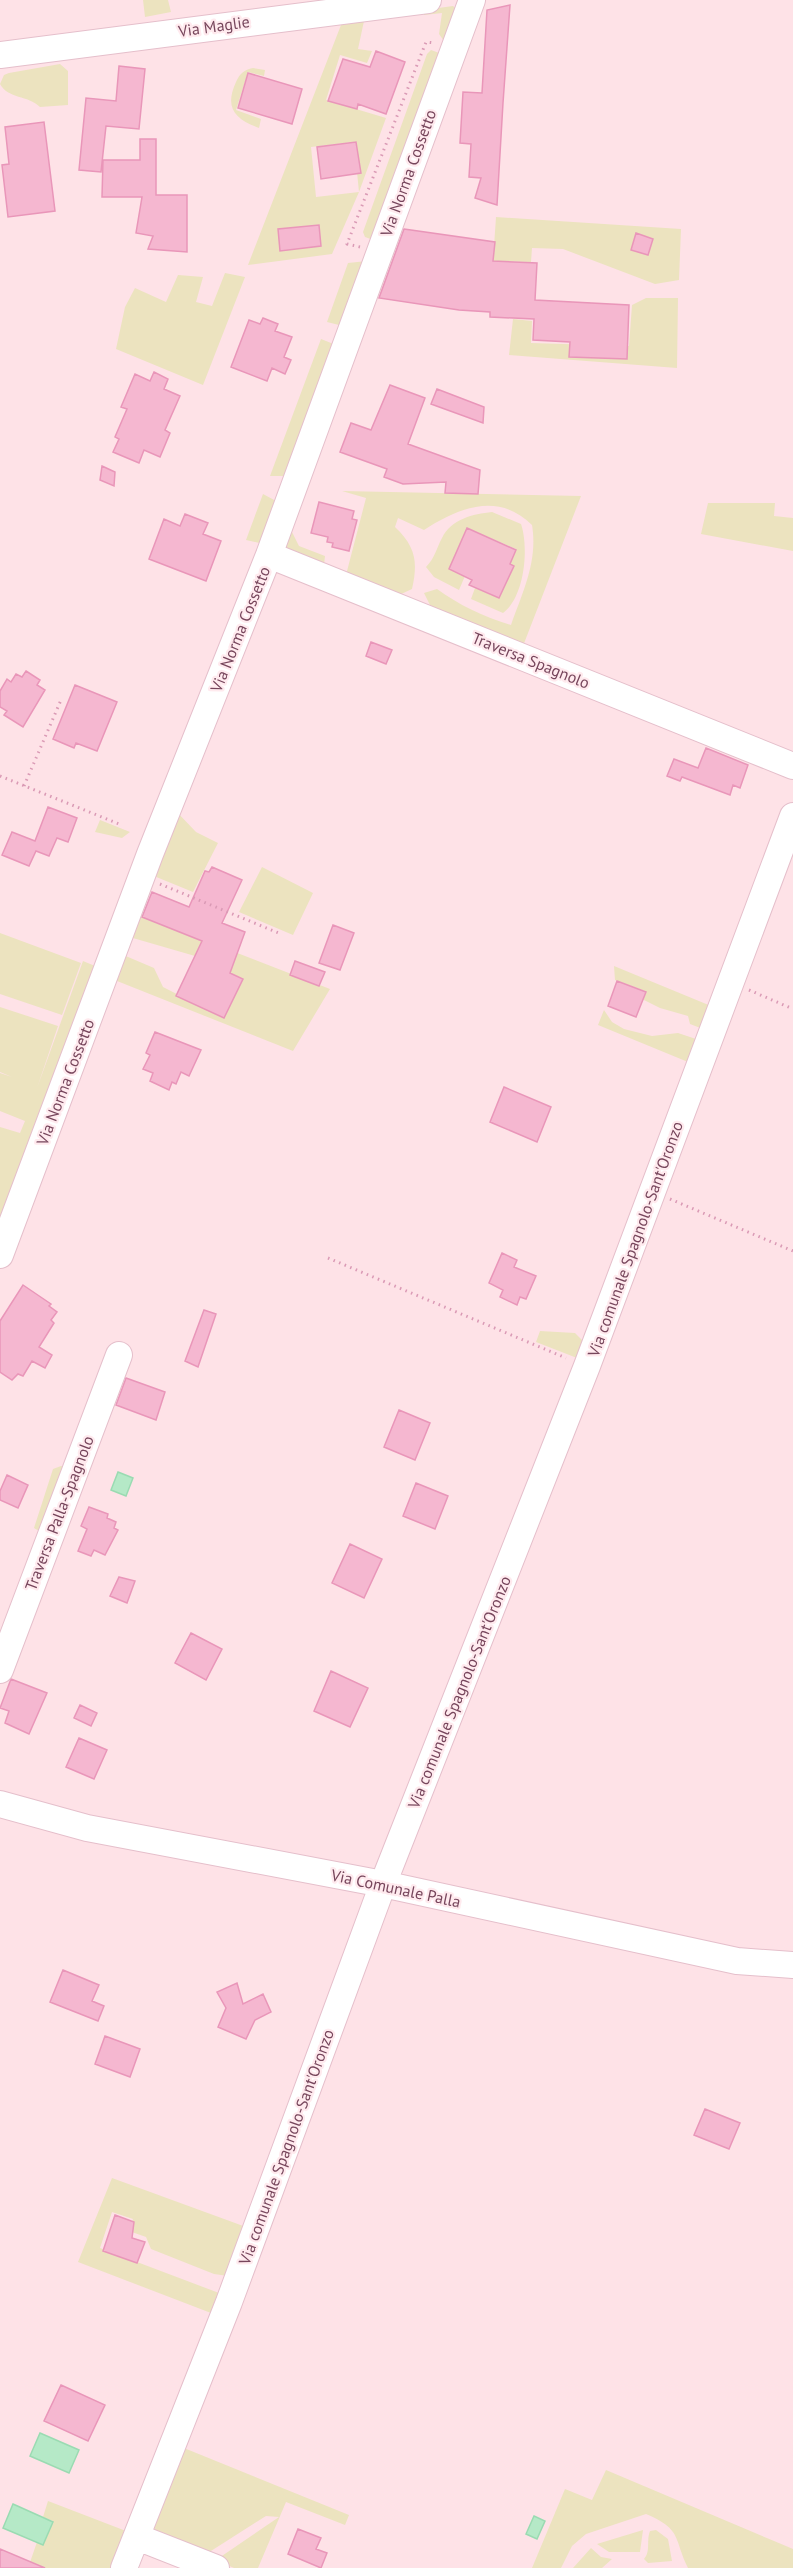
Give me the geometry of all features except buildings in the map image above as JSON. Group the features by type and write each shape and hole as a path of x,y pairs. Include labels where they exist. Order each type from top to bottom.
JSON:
{"street":[{"name":"Via Maglie","path":"0,55 428,0"},
{"name":"Via Norma Cossetto","path":"0,1255 142,877 269,555 472,0"},
{"name":"Traversa Spagnolo","path":"269,555 793,766"},
{"name":"Via comunale Spagnolo-Sant'Oronzo","path":"124,2568 229,2302 383,1884 587,1366 793,816"},
{"name":"Traversa Palla-Spagnolo","path":"0,1670 119,1355"},
{"name":"Via Comunale Palla","path":"0,1804 87,1828 383,1884 737,1961 793,1965"},
{"path":"137,2537 216,2568"}],"path":[{"path":"380,250 347,244 426,42 455,47"},
{"path":"24,786 61,700"},
{"path":"0,776 119,824"},
{"path":"142,877 281,934"},
{"path":"730,982 793,1009"},
{"path":"652,1192 793,1251"},
{"path":"328,1258 587,1366"}],"shaded area":[{"path":"143,0 168,0 171,12 145,17"},
{"path":"453,6 459,11 455,29 444,41 439,34 442,13 424,15 424,10"},
{"path":"364,21 358,49 372,51 367,63 340,55 326,100 386,118 359,192 332,254 248,265 341,25","holes":["354,142 359,192 316,197 311,147"]},
{"path":"431,50 442,54 376,241 365,237 363,232 427,54"},
{"path":"60,64 68,71 68,105 40,107 30,100 13,95 0,84 4,75 9,73"},
{"path":"253,68 265,70 264,76 248,72 236,110 261,119 259,128 238,116 231,99 238,79 243,72"},
{"path":"496,217 681,229 679,280 655,284 563,249 532,248 531,262 493,261"},
{"path":"367,261 343,326 327,322 348,263"},
{"path":"225,273 245,277 203,385 116,349 125,307 135,288 166,302 178,275 203,277 196,302 212,306"},
{"path":"646,298 678,298 677,368 509,355 513,319 532,321 531,343 629,346 632,305"},
{"path":"321,339 336,345 288,476 270,476"},
{"path":"342,491 581,496 523,646 431,607 424,593 437,589 472,610 511,625 531,563 532,525 506,508 492,506 478,506 464,510 424,530 398,518 395,527 411,548 415,563 412,589 399,595 346,575 366,498"},
{"path":"263,494 276,501 264,544 246,540"},
{"path":"708,503 775,503 774,516 793,518 793,551 701,534"},
{"path":"492,512 521,524 525,545 520,584 516,596 503,613 471,599 475,588 499,598 513,566 510,564 516,549 467,528 449,569 465,576 459,590 434,577 426,567 451,526 470,516"},
{"path":"292,532 299,546 325,556 324,565 285,548"},
{"path":"175,810 196,832 218,843 193,892 149,874"},
{"path":"100,820 130,832 122,838 95,832"},
{"path":"262,867 313,893 293,935 239,912"},
{"path":"134,913 330,989 293,1051 112,979 121,954 154,968 163,987 224,1018 243,979 195,956 126,936"},
{"path":"0,933 81,963 62,1015 0,994"},
{"path":"83,961 95,966 0,1237 0,1127 20,1133 25,1121 0,1111 0,1073 12,1077 0,1072 0,1007 58,1026 37,1088"},
{"path":"614,966 711,1006 703,1029 690,1024 688,1016 660,1008 642,999 645,991 615,980"},
{"path":"604,1010 612,1022 624,1029 652,1036 678,1033 696,1039 688,1062 598,1025"},
{"path":"540,1331 575,1333 584,1342 577,1358 536,1342"},
{"path":"61,1466 68,1467 46,1535 34,1528 53,1469"},
{"path":"118,1472 133,1478 126,1496 111,1490"},
{"path":"112,2178 246,2227 228,2276 214,2274 151,2249 146,2237 129,2231 133,2219 112,2212 100,2248 219,2293 211,2313 78,2262"},
{"path":"40,2433 79,2450 69,2473 30,2456"},
{"path":"179,2446 349,2515 345,2525 286,2502 258,2568 234,2568 216,2560 279,2517 266,2516 203,2556 146,2534"},
{"path":"606,2470 793,2549 793,2568 688,2568 672,2530 646,2514 586,2534 572,2546 561,2568 532,2568 565,2489 592,2500"},
{"path":"48,2501 126,2531 112,2568 28,2568 37,2542 43,2545 53,2521 43,2517"},
{"path":"13,2504 53,2522 43,2545 3,2528"},
{"path":"534,2516 545,2521 537,2539 526,2534"},
{"path":"643,2530 640,2552 609,2552 597,2544"},
{"path":"656,2530 668,2539 672,2561 648,2563 644,2559 650,2531"},
{"path":"591,2548 601,2557 612,2559 602,2568 573,2568"}]}
